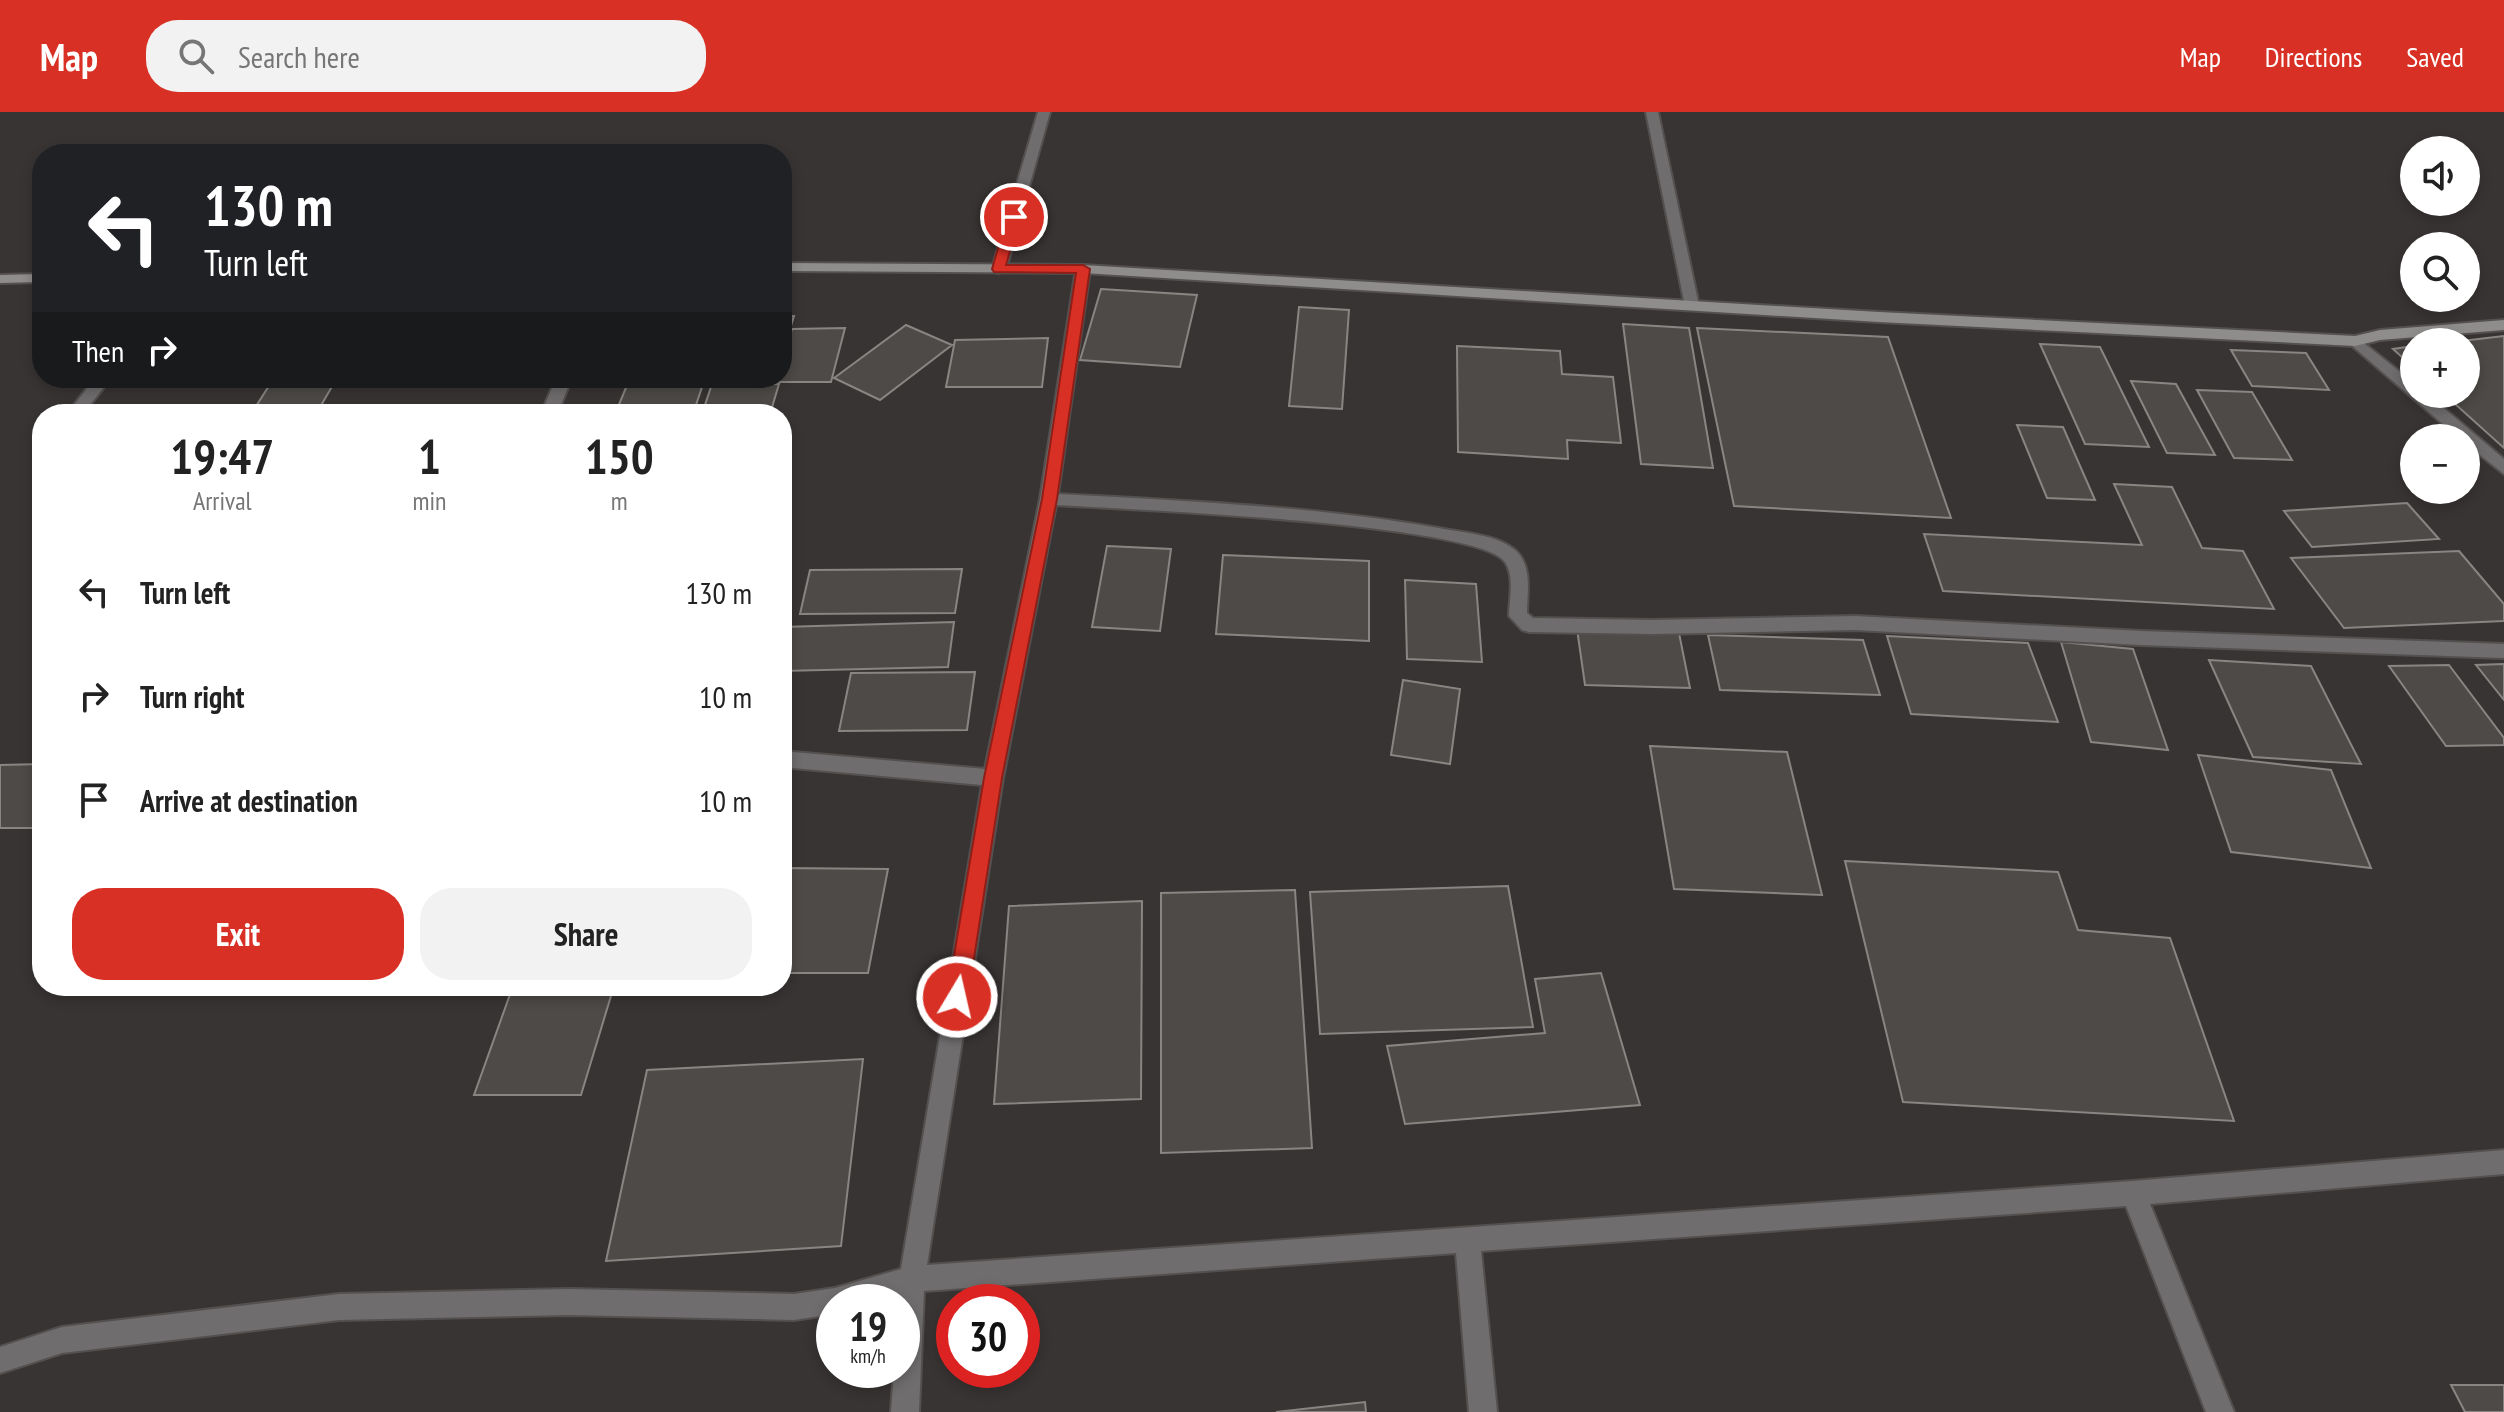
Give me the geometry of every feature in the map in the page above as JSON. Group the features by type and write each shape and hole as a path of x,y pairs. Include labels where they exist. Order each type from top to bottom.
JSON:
{"street":[{"path":"999,269 1044,112"},
{"path":"1652,112 1692,306"},
{"path":"792,267 1083,269 1692,306 2355,341 2380,335 2504,325"},
{"path":"905,1412 912,1279 993,778 1049,499 1083,269"},
{"path":"0,279 32,278"},
{"path":"2355,341 2400,379"},
{"path":"83,404 95,388"},
{"path":"2434,408 2504,468"},
{"path":"1049,499 1358,520 1465,539 1495,548 1512,558 1518,568 1518,616 1529,625 1652,627 1855,623 2125,638 2504,651"},
{"path":"792,760 993,778"},
{"path":"0,1360 62,1340 339,1307 570,1302 794,1307 835,1301 912,1279 2133,1193 2504,1162"},
{"path":"2133,1193 2220,1412"},
{"path":"1467,1238 1483,1412"}],"building":[{"path":"1101,289 1197,295 1180,367 1080,360"},
{"path":"1299,307 1349,310 1342,409 1289,406"},
{"path":"1623,324 1689,328 1713,468 1641,464"},
{"path":"906,325 952,345 880,400 834,378"},
{"path":"845,328 831,382 792,382 792,329"},
{"path":"1697,328 1888,337 1951,518 1734,506"},
{"path":"2504,336 2504,448 2460,408 2480,408 2480,339"},
{"path":"1048,338 1042,387 946,387 955,340"},
{"path":"2040,344 2100,347 2149,447 2085,444"},
{"path":"1457,346 1560,351 1562,374 1613,377 1621,443 1567,440 1568,459 1458,452"},
{"path":"2231,350 2306,353 2329,390 2252,386"},
{"path":"2131,381 2176,384 2215,455 2167,453"},
{"path":"268,388 331,388 322,404 257,404"},
{"path":"626,388 702,388 696,404 619,404"},
{"path":"711,388 778,388 773,404 705,404"},
{"path":"2197,390 2252,392 2292,460 2234,458"},
{"path":"2017,425 2063,427 2095,500 2047,498"},
{"path":"2114,484 2172,487 2202,548 2243,551 2274,609 1943,591 1924,534 2142,545"},
{"path":"2408,504 2439,539 2312,547 2284,511"},
{"path":"1107,546 1171,549 1160,631 1092,627"},
{"path":"2459,551 2504,604 2504,621 2344,628 2291,558"},
{"path":"1223,555 1369,561 1369,641 1216,634"},
{"path":"962,569 955,613 800,614 810,570"},
{"path":"1405,580 1476,584 1482,662 1407,659"},
{"path":"954,622 948,667 792,671 792,627"},
{"path":"1577,629 1679,633 1690,688 1585,685"},
{"path":"1708,635 1863,640 1880,695 1720,690"},
{"path":"1887,636 2028,643 2058,722 1911,714"},
{"path":"2061,642 2133,649 2168,750 2091,742"},
{"path":"2209,660 2311,666 2361,764 2253,757"},
{"path":"2504,664 2504,700 2476,665"},
{"path":"2449,665 2504,738 2504,745 2446,746 2389,666"},
{"path":"975,672 967,730 839,731 851,673"},
{"path":"1403,680 1460,689 1450,764 1391,755"},
{"path":"1650,746 1787,752 1822,895 1674,889"},
{"path":"2198,755 2331,770 2371,868 2231,852"},
{"path":"32,764 32,828 0,828 0,765"},
{"path":"1845,861 2058,872 2078,930 2170,938 2234,1121 1903,1102"},
{"path":"792,868 888,869 868,973 792,973"},
{"path":"1508,886 1533,1027 1320,1034 1310,892"},
{"path":"1295,890 1312,1148 1161,1153 1161,893"},
{"path":"1142,901 1141,1099 994,1104 1009,906"},
{"path":"1601,973 1640,1105 1405,1124 1387,1046 1545,1033 1535,979"},
{"path":"509,996 611,996 581,1095 474,1095"},
{"path":"863,1059 841,1246 606,1261 647,1070"},
{"path":"2451,1385 2504,1385 2504,1412 2465,1412"},
{"path":"1365,1402 1366,1412 1276,1412"}],"route":[{"path":"957,997 993,778 1049,499 1083,269 999,269 1014,217"}]}
